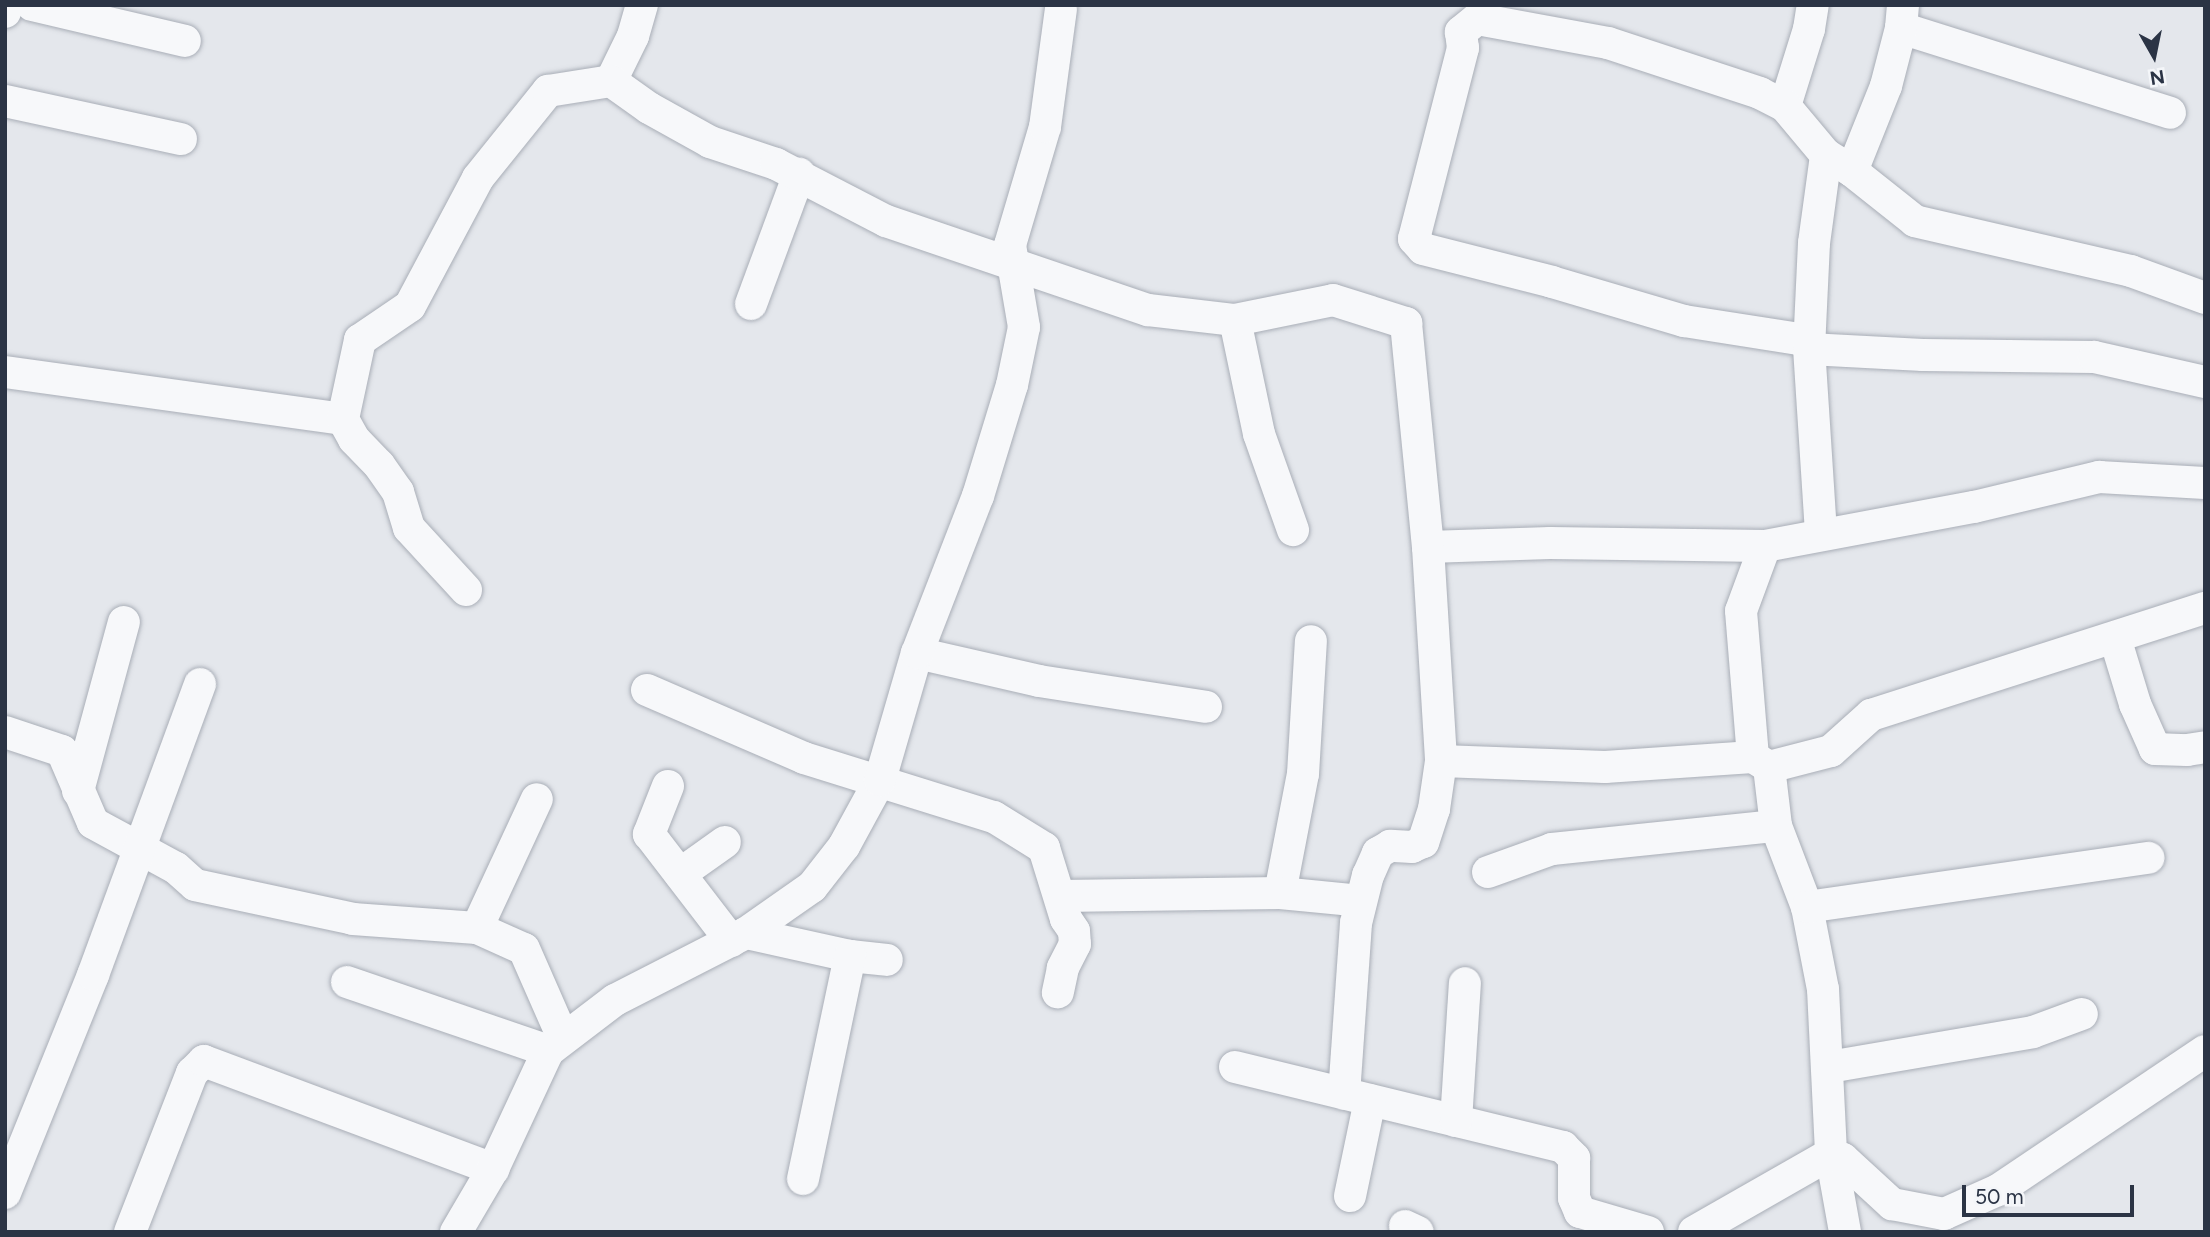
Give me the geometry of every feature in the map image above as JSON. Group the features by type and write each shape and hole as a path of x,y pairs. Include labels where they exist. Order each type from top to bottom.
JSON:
{"street":[{"path":"5,12 7,5"},
{"path":"32,5 185,41"},
{"path":"611,81 633,36 642,5"},
{"path":"1785,107 1809,29 1813,5"},
{"path":"456,1232 493,1169 555,1044 615,1000 738,937 813,887 844,846 880,780 917,653 978,496 1012,385 1024,327 1010,245 1045,127 1061,9"},
{"path":"1821,534 1809,349 1814,243 1839,163 1886,86 1902,17 2170,113"},
{"path":"1809,349 1805,340 1684,321 1552,282 1423,249 1414,239 1463,48 1461,32 1477,19 1608,43 1760,93 1785,107 1839,163 1915,221 2131,271 2205,298"},
{"path":"466,590 410,528 398,492 379,465 354,439 342,419 360,340 411,306 478,178 548,91 611,81 649,108 710,142 799,174 828,193 886,220 1148,310 1235,320 1334,300 1406,323 1428,547 1441,761 1434,809 1423,842 1412,847 1390,846 1378,853 1368,875 1356,923 1357,1097 1350,1196"},
{"path":"5,101 181,139"},
{"path":"751,304 799,174"},
{"path":"1235,320 1259,435 1293,530"},
{"path":"1809,349 1923,355 2094,357 2205,382"},
{"path":"5,373 342,419"},
{"path":"1428,547 1550,543 1765,546 1974,507 2099,477 2205,483"},
{"path":"1765,546 1741,611 1761,762 1776,826 1807,907 1823,989 1829,1067 1831,1154 1845,1232"},
{"path":"1441,761 1605,767 1761,762 1831,751 1871,715 2205,608"},
{"path":"78,790 124,622"},
{"path":"2115,638 2135,704 2155,748 2187,750 2205,747"},
{"path":"1280,892 1303,774 1311,641"},
{"path":"917,653 1039,681 1206,707"},
{"path":"5,1193 93,975 200,684"},
{"path":"647,690 804,758 994,817 1044,848 1066,919 1074,931 1075,944 1063,968 1058,992"},
{"path":"5,732 62,751 93,823 176,867 195,885 354,919 477,928 524,949 555,1044"},
{"path":"668,786 649,834 680,874 738,937 887,960"},
{"path":"477,928 537,799"},
{"path":"1488,872 1552,849 1776,826"},
{"path":"680,874 725,842"},
{"path":"1807,907 2150,858"},
{"path":"1059,896 1280,892 1361,901"},
{"path":"803,1179 850,956"},
{"path":"347,982 555,1044"},
{"path":"1456,1121 1465,983"},
{"path":"1829,1067 2033,1032 2082,1014"},
{"path":"1831,1154 1843,1159 1892,1204 1944,1213 1998,1190 2205,1051"},
{"path":"130,1232 192,1073 204,1061 493,1169"},
{"path":"1235,1067 1563,1147 1574,1158 1574,1198 1580,1212 1648,1232"},
{"path":"1695,1232 1831,1154"}]}
